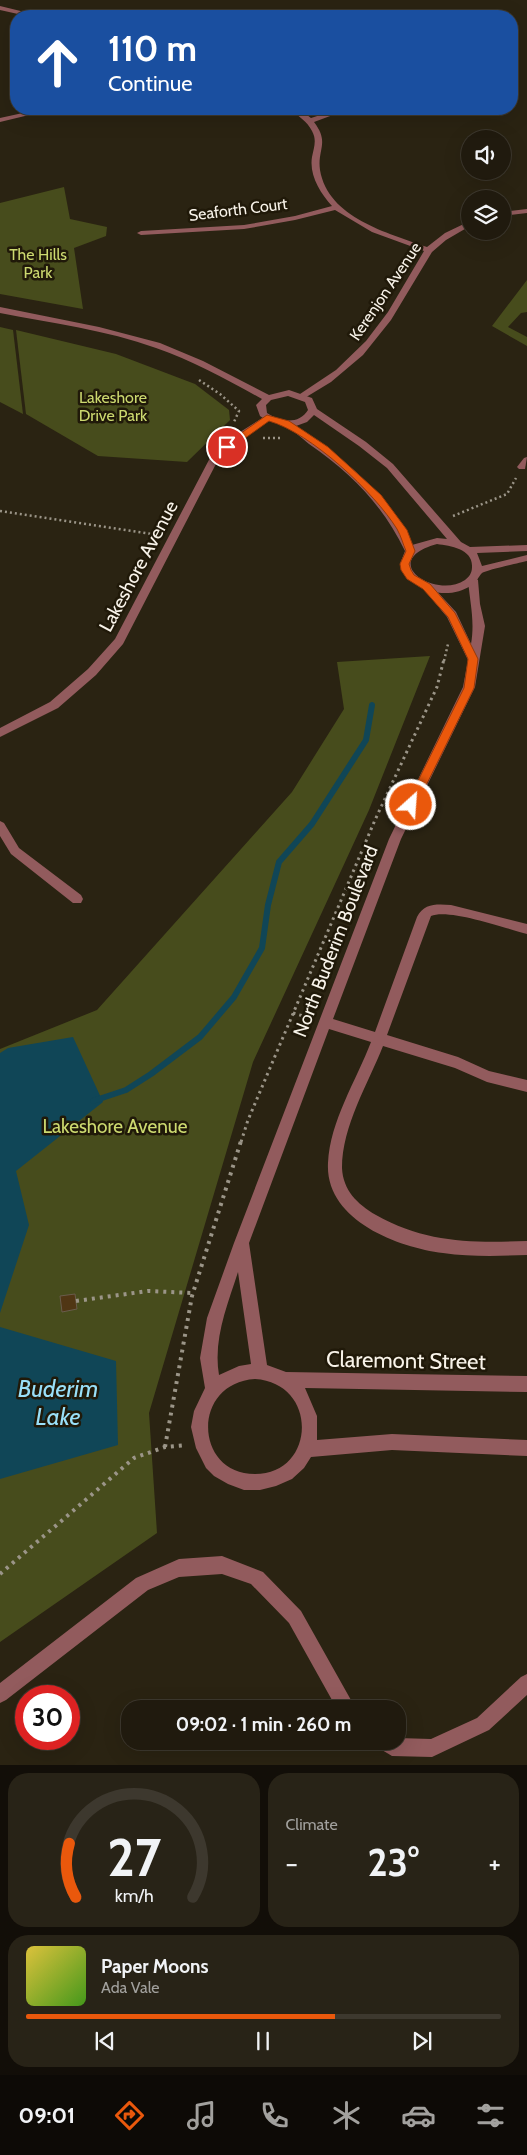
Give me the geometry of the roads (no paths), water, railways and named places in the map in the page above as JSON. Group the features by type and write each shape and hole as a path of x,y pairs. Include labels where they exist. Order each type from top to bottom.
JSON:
{"street":[{"path":"0,120 23,115"},
{"path":"302,115 310,121 319,138 316,169 324,190 337,207 376,230 429,250"},
{"path":"310,121 328,115"},
{"name":"Seaforth Court","path":"140,233 244,227 295,218 337,207"},
{"path":"511,213 527,211"},
{"name":"Kerenjon Avenue","path":"303,396 331,380 359,354 387,320 429,250 461,228"},
{"path":"0,310 110,332 160,346 220,373 268,398"},
{"path":"410,551 402,530 378,497 325,449 286,423 267,418 263,414 261,406 268,398 289,393 303,396 308,400 312,410 388,464 414,490 437,523 457,544"},
{"path":"286,423 301,421 311,414 312,410"},
{"name":"Lakeshore Avenue","path":"0,733 54,705 92,672 119,641 214,458 267,418"},
{"path":"473,659 452,615 426,587 410,577 404,564 410,551 418,546 437,541 457,544 469,550 527,548"},
{"path":"426,587 452,589 464,586 473,580 479,570 478,563 469,550"},
{"path":"479,570 527,558"},
{"name":"North Buderim Boulevard","path":"214,1390 208,1358 215,1318 241,1243 395,839 469,688 480,626 475,604 473,580"},
{"path":"0,826 15,851 76,899"},
{"path":"527,929 454,912 433,910 426,913 337,1149 335,1174 338,1189 357,1210 382,1226 419,1242 445,1248 471,1250 527,1248"},
{"path":"325,1022 458,1063 486,1076 527,1086"},
{"name":"North Buderim Boulevard","path":"241,1243 260,1371"},
{"path":"260,1371 285,1380 296,1390 305,1403 309,1418 310,1434 306,1449 296,1464 282,1476 265,1483 247,1483 230,1478 215,1468 205,1452 199,1435 201,1411 214,1390 226,1379 243,1372 260,1371"},
{"name":"Claremont Street","path":"285,1380 527,1384"},
{"path":"306,1449 392,1442 527,1448"},
{"path":"0,1694 142,1584 179,1568 222,1565 257,1578 296,1617 342,1700"},
{"path":"406,1747 432,1748 483,1724 527,1683"}],"water":[{"path":"73,1037 103,1102 16,1171 29,1225 0,1313 0,1053 8,1048"},
{"name":"Buderim Lake","path":"0,1327 116,1361 118,1445 0,1479"}],"waterway":[{"path":"93,1101 126,1090 151,1074 200,1037 234,997 262,948 268,905 279,862 312,824 366,740 372,705"}],"park label":[{"name":"The Hills Park","path":"38,263"},
{"name":"Lakeshore Drive Park","path":"113,406"}]}
